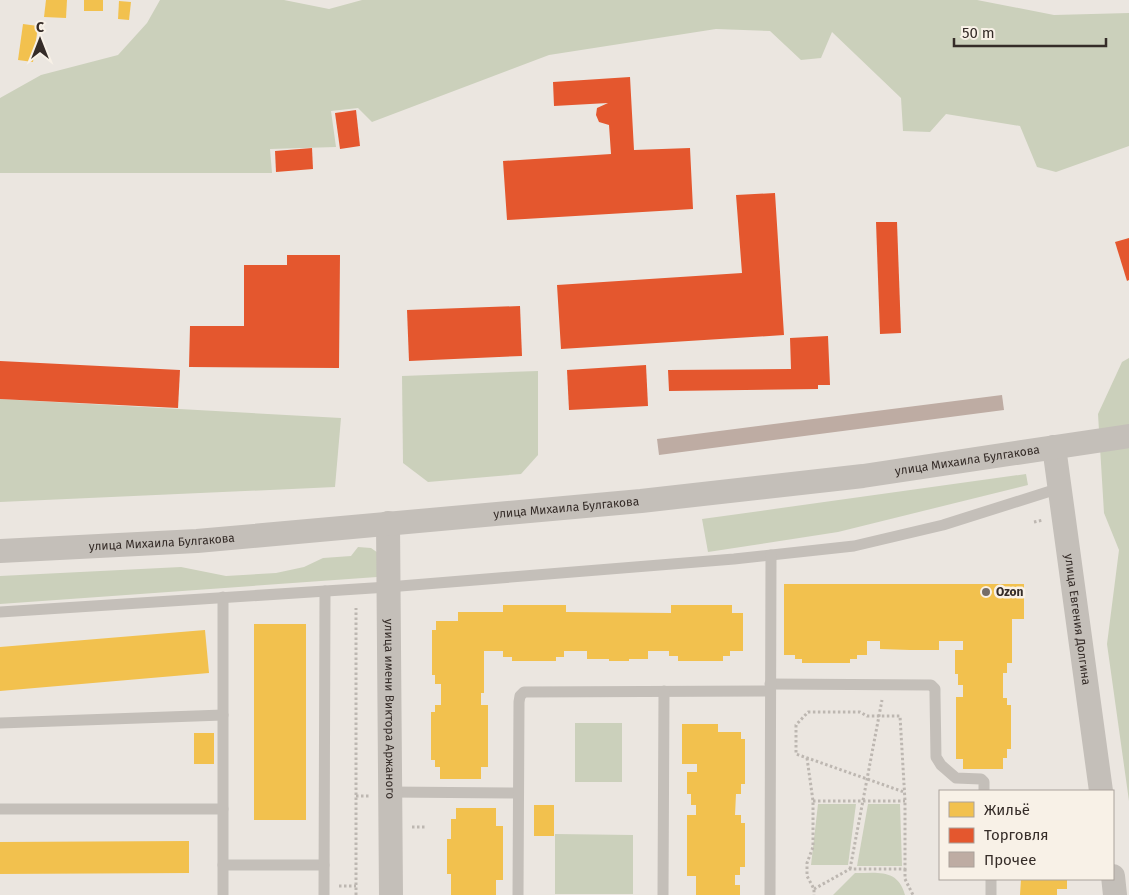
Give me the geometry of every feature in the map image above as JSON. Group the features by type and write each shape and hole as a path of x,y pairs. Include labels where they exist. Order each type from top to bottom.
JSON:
{"street":[{"name":"улица Михаила Булгакова","path":"0,552 198,541 641,502 864,476 1129,436"},
{"name":"улица Евгения Долгина","path":"1054,447 1101,790"},
{"name":"улица имени Виктора Аржаного","path":"388,523 391,895"},
{"path":"1113,880 1115,895"}],"lane":[{"path":"0,612 388,587 771,555 854,546 943,525 1060,488"},
{"path":"770,895 771,555"},
{"path":"324,895 325,591"},
{"path":"223,598 223,895"},
{"path":"518,895 519,702 520,696 524,692 931,685 935,689 935,752 937,761 956,778 981,779 984,782 984,790"},
{"path":"663,895 664,691"},
{"path":"0,723 223,716"},
{"path":"390,792 518,793"},
{"path":"0,809 223,810"},
{"path":"223,865 324,865"},
{"path":"991,880 991,895"}],"path":[{"path":"356,608 356,895"},
{"path":"850,869 882,698"},
{"path":"904,792 796,754 796,725 808,712 860,712 867,716 900,716 905,801 905,879 913,895"},
{"path":"807,758 813,801 813,847 807,863 807,876 814,889 814,895"},
{"path":"813,801 905,801"},
{"path":"814,889 850,869 905,869"}],"green space":[{"path":"160,0 284,0 329,9 362,0 977,0 1054,15 1129,13 1129,146 1056,172 1037,167 1020,126 946,114 930,132 903,131 901,98 832,32 821,58 801,60 770,31 716,29 549,55 372,122 358,108 331,111 336,147 270,149 272,173 0,173 0,98 41,75 118,55 147,23"},
{"path":"1129,358 1129,801 1107,644 1119,550 1104,513 1098,414 1122,362"},
{"path":"538,371 538,455 521,474 428,482 403,463 402,376"},
{"path":"0,399 341,418 335,487 0,502"},
{"path":"1026,474 1028,485 838,532 708,552 702,519"},
{"path":"358,547 371,548 381,555 377,577 0,604 0,576 181,567 226,576 276,573 304,567 323,558 351,556"},
{"path":"575,723 622,723 622,782 575,782"},
{"path":"818,804 856,804 848,865 811,865"},
{"path":"868,804 900,804 902,866 857,866"},
{"path":"555,834 633,835 633,894 555,894"},
{"path":"855,873 879,873 892,876 902,886 905,895 833,895"}],"building: Жильё":[{"path":"46,0 67,0 66,18 44,17"},
{"path":"84,0 103,0 103,11 84,11"},
{"path":"119,1 131,2 129,20 118,19"},
{"path":"23,24 38,26 33,62 18,60"},
{"path":"784,584 1024,584 1024,619 1012,619 1012,663 1007,663 1007,673 1003,673 1003,698 1007,698 1007,705 1011,705 1011,749 1007,749 1007,758 1003,758 1003,769 963,769 963,759 956,759 956,697 963,697 963,685 958,685 958,674 955,674 955,650 963,650 963,641 939,641 939,650 910,650 880,649 880,641 867,641 867,655 857,655 857,659 850,659 850,663 802,663 802,659 795,659 795,655 784,655"},
{"path":"503,605 566,605 566,612 671,613 671,605 732,605 732,613 743,613 743,651 730,651 730,656 723,656 723,661 678,661 678,656 669,656 669,651 648,651 648,659 609,661 609,659 587,659 587,651 564,651 564,657 556,657 556,661 512,661 512,657 503,657 503,651 484,651 484,693 481,693 481,705 488,705 488,767 481,767 481,779 440,779 440,767 435,767 435,760 431,760 431,712 435,712 435,705 441,705 441,684 435,684 435,675 432,675 432,630 436,630 436,621 458,621 458,612 503,612"},
{"path":"254,624 306,624 306,820 254,820"},
{"path":"205,630 209,673 0,691 0,647"},
{"path":"682,724 718,724 718,732 741,732 741,739 745,739 745,784 741,784 741,794 736,794 735,815 741,815 741,823 745,823 745,867 740,867 740,875 735,875 735,885 740,885 740,895 696,895 696,876 687,876 687,815 696,815 696,805 691,805 691,794 687,794 687,772 697,772 697,764 682,764"},
{"path":"194,733 214,733 214,764 194,764"},
{"path":"534,805 554,805 554,836 534,836"},
{"path":"456,808 496,808 496,826 503,826 503,880 496,880 496,895 451,895 451,874 447,874 447,839 451,839 451,819 456,819"},
{"path":"189,841 189,873 0,874 0,842"},
{"path":"1021,880 1067,880 1067,889 1057,889 1057,895 1020,895"}],"building: Торговля":[{"path":"630,77 634,150 690,148 693,209 507,220 503,161 611,154 609,125 599,122 596,115 597,108 608,103 554,106 553,82"},
{"path":"356,110 360,146 340,149 335,113"},
{"path":"312,148 313,169 276,172 275,151"},
{"path":"775,193 784,335 561,349 557,285 742,273 736,195"},
{"path":"876,222 897,222 901,333 880,334"},
{"path":"1129,238 1129,280 1127,281 1115,242"},
{"path":"287,255 340,255 339,368 189,367 190,326 244,326 244,265 287,265"},
{"path":"520,306 522,356 409,361 407,310"},
{"path":"828,336 830,385 818,385 818,389 669,391 668,370 791,369 790,338"},
{"path":"0,361 180,370 178,408 0,399"},
{"path":"646,365 648,406 569,410 567,370"}],"building: Прочее":[{"path":"1002,395 1004,410 659,455 657,439"}],"place":[{"name":"Ozon","path":"986,592"}]}
